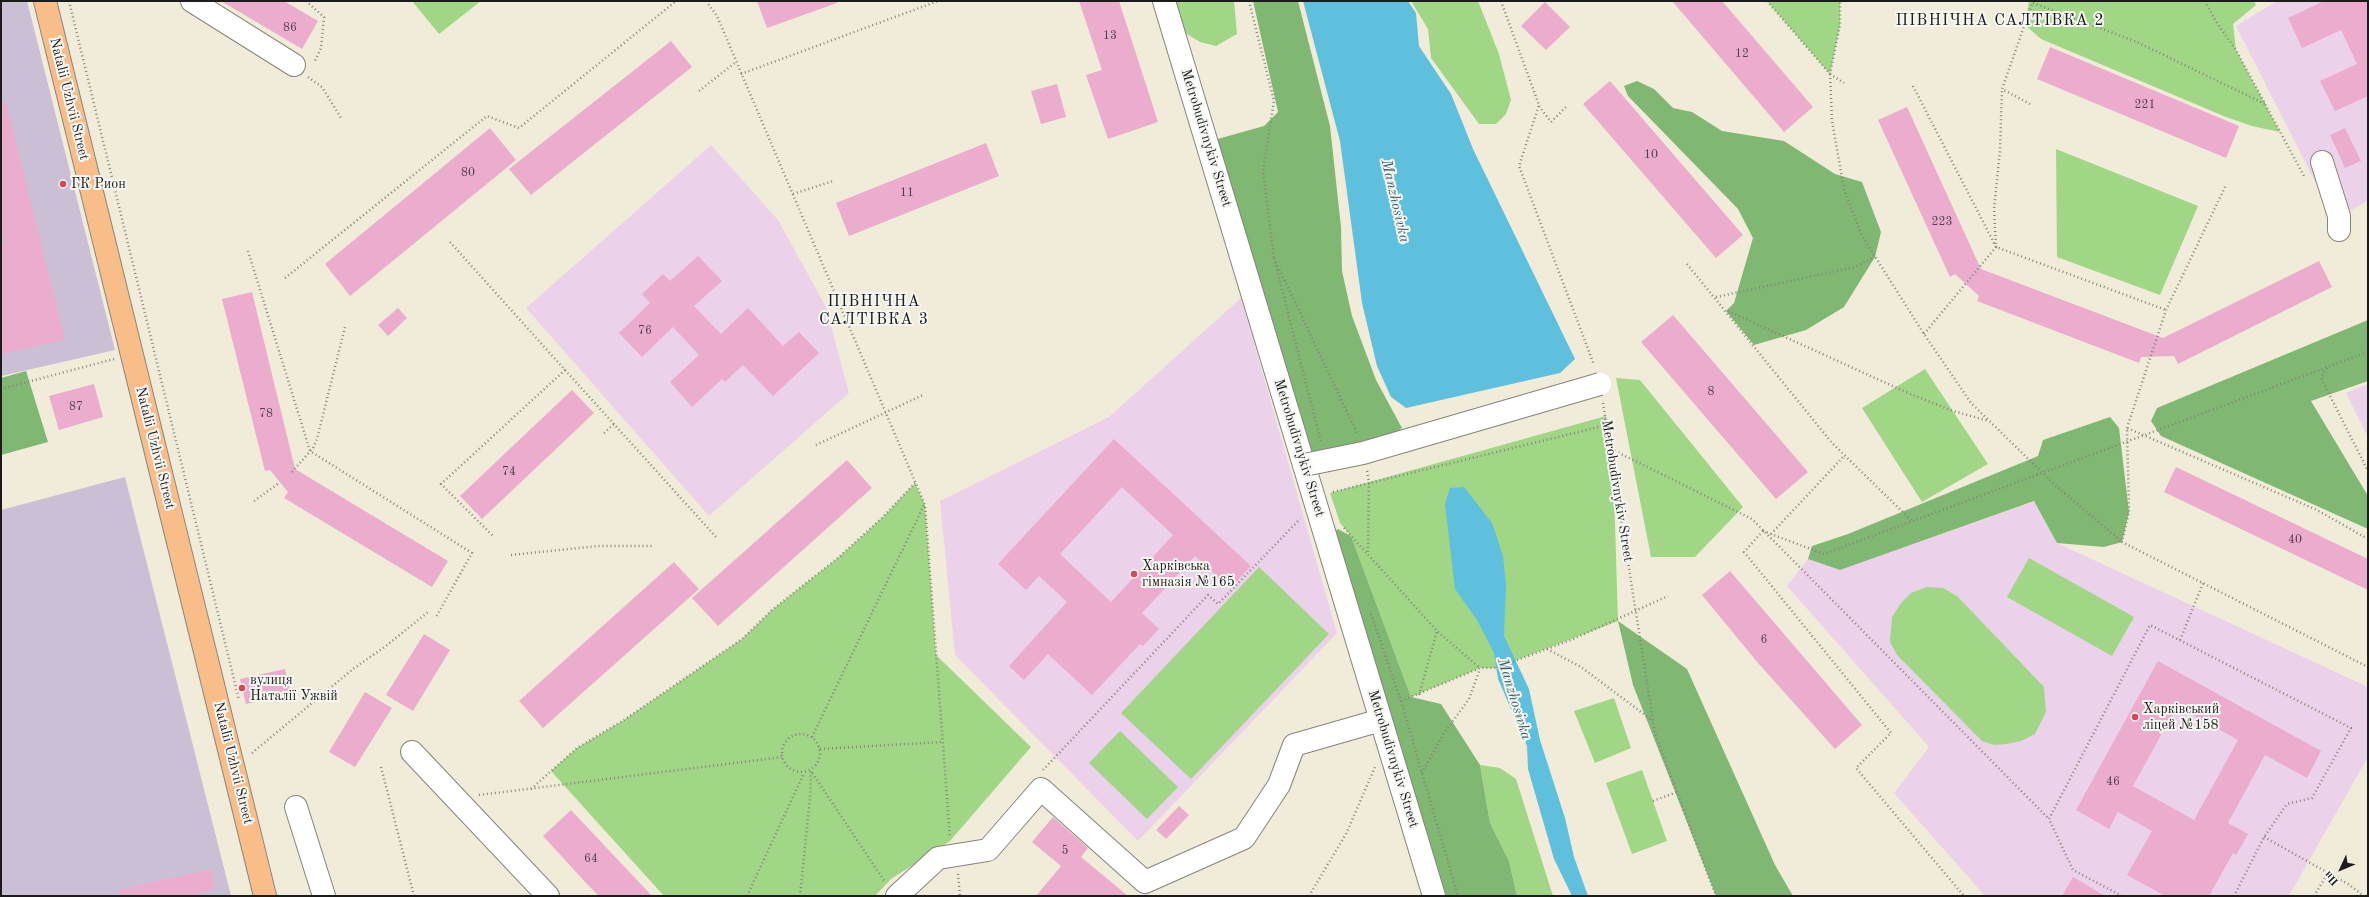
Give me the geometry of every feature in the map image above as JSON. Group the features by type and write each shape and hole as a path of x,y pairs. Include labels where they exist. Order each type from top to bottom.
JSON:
{"main road":[{"name":"Natalii Uzhvii Street","path":"45,1 266,896"}],"street":[{"path":"192,1 301,71"},
{"name":"Metrobudivnykiv Street","path":"1164,1 1434,896"},
{"path":"2322,162 2339,216 2339,230"},
{"path":"1304,466 1363,453 1600,384"},
{"path":"889,887 955,847 988,850 1041,789 1145,882 1244,838 1278,785 1294,745 1384,729"},
{"path":"412,752 548,896"},
{"path":"296,807 324,896"}],"path":[{"path":"69,1 240,707"},
{"path":"306,1 324,17 321,48 301,71 322,87 341,118"},
{"path":"285,278 486,116 519,128 676,1"},
{"path":"706,1 716,16 742,74 925,505 950,841 955,847 960,896"},
{"path":"742,74 938,1"},
{"path":"1249,1 1274,101 1263,171 1274,258 1326,461 1330,493 1369,482 1607,425"},
{"path":"1501,1 1539,105 1551,122 1567,106"},
{"path":"1767,1 1830,74 1844,83"},
{"path":"1840,1 1840,25 1830,74 1832,121 1844,189 1862,236 1924,334 1971,403 2042,473 2122,542 2368,667"},
{"path":"2205,1 2215,20 2236,50 2306,180"},
{"path":"1924,334 1996,247 1994,209 2000,151 2002,89 2033,2 2137,42 2266,105"},
{"path":"699,92 736,62"},
{"path":"1913,86 1996,247 2166,310"},
{"path":"2002,89 2030,104"},
{"name":"Metrobudivnykiv Street","path":"1539,105 1519,166 1590,351 1600,384 1655,734 1716,896"},
{"path":"792,194 833,181"},
{"path":"2122,542 2129,512 2127,428 2166,310 2226,185"},
{"path":"450,242 716,537"},
{"path":"248,251 310,451 472,553 436,617"},
{"path":"1716,297 1855,267 1875,257"},
{"path":"1274,258 1359,438 1369,482 1368,554"},
{"path":"1687,264 1716,297 1832,443 1912,521"},
{"path":"1726,310 1908,393 1953,411 1989,421"},
{"path":"292,472 310,451 316,439 345,327"},
{"path":"1762,531 1824,554 2368,352"},
{"path":"1,389 132,354"},
{"path":"2328,367 2321,378 2368,472"},
{"path":"493,536 441,484 565,370"},
{"path":"816,445 923,395"},
{"path":"604,433 614,424"},
{"path":"2127,428 2318,510 2368,539"},
{"path":"1611,449 1752,519 1762,531 2049,819 2073,870 2122,896"},
{"path":"1771,534 1845,455"},
{"path":"254,501 279,483"},
{"path":"531,789 577,748 624,720 742,638 772,610 844,552 882,518 915,483"},
{"path":"812,737 925,505"},
{"path":"1041,772 1208,595 1218,604 1303,516"},
{"path":"1345,538 1340,523 1437,630 1480,668"},
{"path":"1762,531 1744,552 1891,733 1856,768 1964,896"},
{"path":"511,555 598,546 652,546"},
{"path":"2180,640 2203,583"},
{"path":"1401,701 1419,695 1480,668 1496,668 1546,649 1636,612 1668,596"},
{"path":"252,753 353,669 386,646 428,612"},
{"path":"1370,612 1401,701 1458,896"},
{"path":"2049,819 2150,625 2351,728 2312,798 2287,804 2264,837 2234,896"},
{"path":"1419,695 1437,630"},
{"path":"1546,649 1581,666 1653,721"},
{"path":"1422,773 1443,735 1469,699 1480,668"},
{"path":"1309,896 1346,834 1384,729"},
{"path":"798,734 812,737 820,749 820,756 816,766 810,771 804,773 795,772 789,769 782,757 783,744 790,737 798,734"},
{"path":"820,749 942,742"},
{"path":"250,746 254,760"},
{"path":"477,796 782,757"},
{"path":"381,767 414,896"},
{"path":"810,771 889,887"},
{"path":"800,896 810,797 810,771"},
{"path":"747,896 804,773"},
{"path":"1653,801 1677,792"},
{"path":"2264,837 2328,873 2364,896"},
{"path":"2314,896 2328,873"}],"shaded area":[{"path":"1,1 27,1 115,350 1,376"},
{"path":"2277,1 2368,1 2368,201 2334,219 2236,26"},
{"path":"711,145 778,220 826,307 849,393 709,516 526,308"},
{"name":"Харківська гімназія №165","path":"1241,298 1337,633 1138,841 955,655 940,501 1109,417"},
{"path":"2368,384 2368,437 2346,393"},
{"path":"125,477 231,896 1,896 1,510"},
{"name":"Харківський ліцей №158","path":"2035,501 2057,543 2368,687 2368,757 2289,896 1985,896 1894,793 1929,747 1787,586 1808,559 1840,570"}],"green space":[{"path":"412,1 481,1 439,34"},
{"path":"1171,1 1234,1 1237,34 1216,46 1200,42 1180,30"},
{"path":"1253,1 1298,1 1330,126 1341,227 1342,271 1352,316 1376,380 1402,428 1391,436 1301,456 1207,142 1264,126 1278,112"},
{"path":"1411,1 1478,1 1499,54 1511,100 1506,114 1496,124 1479,124 1431,58 1428,29"},
{"path":"1767,1 1840,1 1840,25 1830,74"},
{"path":"2029,1 2254,1 2256,5 2233,24 2236,50 2280,132 2252,126 2226,117 2041,39 2025,25"},
{"path":"1637,81 1654,89 1673,108 1692,112 1722,131 1784,141 1835,174 1862,182 1881,232 1875,257 1844,307 1806,330 1754,345 1726,311 1734,303 1753,238 1738,209 1628,96 1624,86"},
{"path":"2056,149 2198,206 2160,295 2057,257"},
{"path":"2368,320 2368,381 2311,401 2368,496 2368,529 2161,436 2151,421 2157,408"},
{"path":"1925,369 1988,464 1922,502 1862,408"},
{"path":"26,371 48,442 1,455 1,378"},
{"path":"1616,378 1640,380 1743,507 1695,557 1651,557"},
{"path":"1606,416 1614,491 1618,621 1496,668 1480,668 1411,697 1351,536 1340,523 1330,493"},
{"path":"2110,417 2119,428 2129,512 2122,542 2104,547 2057,543 2034,501 1840,570 1808,559 1812,546 1848,534 2038,456 2043,440"},
{"path":"915,483 925,505 936,655 1031,747 950,841 891,879 875,896 664,896 551,771 577,748 624,720 742,639 772,610 839,557 882,518"},
{"path":"1338,529 1351,536 1411,697 1441,704 1480,765 1490,823 1509,861 1517,896 1434,896 1326,537"},
{"path":"2029,558 2134,617 2112,656 2007,597"},
{"path":"1259,567 1329,634 1191,779 1121,713"},
{"path":"1927,587 1943,588 1958,597 2044,687 2046,712 2035,734 2021,741 2007,744 1994,745 1982,741 1897,655 1890,642 1892,617 1901,603 1911,593"},
{"path":"1618,621 1687,669 1775,865 1793,896 1716,896 1633,685"},
{"path":"1614,698 1631,748 1595,763 1574,711"},
{"path":"1120,731 1178,787 1147,819 1089,763"},
{"path":"1480,765 1500,768 1516,779 1553,896 1517,896 1509,861 1490,823"},
{"path":"1642,770 1667,841 1632,854 1606,783"}],"water":[{"name":"Manzhosivka","path":"1303,1 1408,1 1416,13 1419,46 1451,94 1473,149 1575,359 1560,373 1406,408 1391,397 1377,366 1362,303 1340,141"},
{"name":"Manzhosivka","path":"1464,487 1492,523 1503,556 1506,585 1504,636 1529,689 1540,740 1565,818 1574,857 1588,896 1572,896 1554,859 1528,769 1527,746 1498,679 1494,653 1477,620 1455,589 1445,504 1450,488"}],"building":[{"path":"221,1 284,1 318,21 302,49"},
{"path":"757,1 837,1 837,3 767,28"},
{"path":"1079,1 1119,1 1158,122 1108,139 1086,75 1102,70"},
{"path":"1672,1 1722,1 1813,107 1784,132"},
{"path":"2324,1 2368,1 2368,96 2335,111 2320,81 2357,64 2341,30 2302,48 2288,18"},
{"path":"1545,2 1570,27 1546,50 1521,26"},
{"path":"671,41 692,67 531,195 509,169"},
{"path":"2050,47 2239,126 2226,158 2037,79"},
{"path":"1610,81 1743,235 1716,258 1583,104"},
{"path":"1057,84 1066,117 1041,124 1031,91"},
{"path":"6,102 65,340 1,354 1,243 4,243 1,229 1,103"},
{"path":"1907,107 1981,269 2163,338 2319,261 2332,287 2178,364 2174,356 2141,357 2139,363 1977,301 1979,296 1955,274 1950,277 1878,120"},
{"path":"490,128 516,160 350,296 325,264"},
{"path":"2345,128 2361,161 2345,168 2330,135"},
{"path":"986,143 999,176 849,236 836,203"},
{"path":"698,256 722,281 694,306 721,334 748,308 783,346 799,332 819,353 773,396 743,365 725,382 722,379 692,407 670,382 699,355 673,327 642,357 619,333 650,303 642,294 663,274 670,281"},
{"path":"252,292 295,469 448,561 432,587 284,498 288,492 270,470 265,471 222,299"},
{"path":"398,308 407,318 388,336 378,325"},
{"path":"1673,315 1808,472 1776,499 1641,342"},
{"path":"94,384 103,417 59,430 49,396"},
{"path":"572,390 594,413 482,519 460,496"},
{"path":"1114,439 1251,566 1230,588 1195,556 1142,613 1159,629 1143,646 1140,644 1092,695 1048,654 1024,680 1009,666 1067,602 1039,576 1026,590 998,564","holes":["1122,487 1173,535 1111,602 1060,554"]},
{"path":"847,460 872,488 718,626 692,598"},
{"path":"2176,467 2368,559 2368,590 2164,492"},
{"path":"674,562 699,589 543,728 519,701"},
{"path":"1730,571 1862,725 1835,749 1758,663 1702,595"},
{"path":"424,634 450,650 413,711 386,695"},
{"path":"2158,661 2321,751 2307,778 2265,755 2228,823 2248,834 2236,855 2233,853 2209,896 2165,896 2127,875 2152,831 2118,812 2109,829 2076,810","holes":["2177,706 2238,740 2194,820 2133,786"]},
{"path":"285,669 291,694 246,704 240,679"},
{"path":"365,692 392,708 355,767 329,752"},
{"path":"1179,806 1189,815 1166,839 1156,830"},
{"path":"571,810 652,896 599,896 586,883 543,836"},
{"path":"1053,817 1088,848 1081,857 1128,896 1036,896 1061,866 1032,842"},
{"path":"212,869 215,889 186,896 120,896 119,890"},
{"path":"2073,877 2105,896 2062,896"}],"place":[{"name":"ГК Рион","path":"63,184"},
{"name":"Харківська гімназія №165","path":"1134,574"},
{"name":"вулиця Наталії Ужвій","path":"242,688"},
{"name":"Харківський ліцей №158","path":"2135,717"}],"district":[{"name":"ПІВНІЧНА САЛТІВКА 2","path":"2000,21"},
{"name":"ПІВНІЧНА САЛТІВКА 3","path":"874,311"}]}
